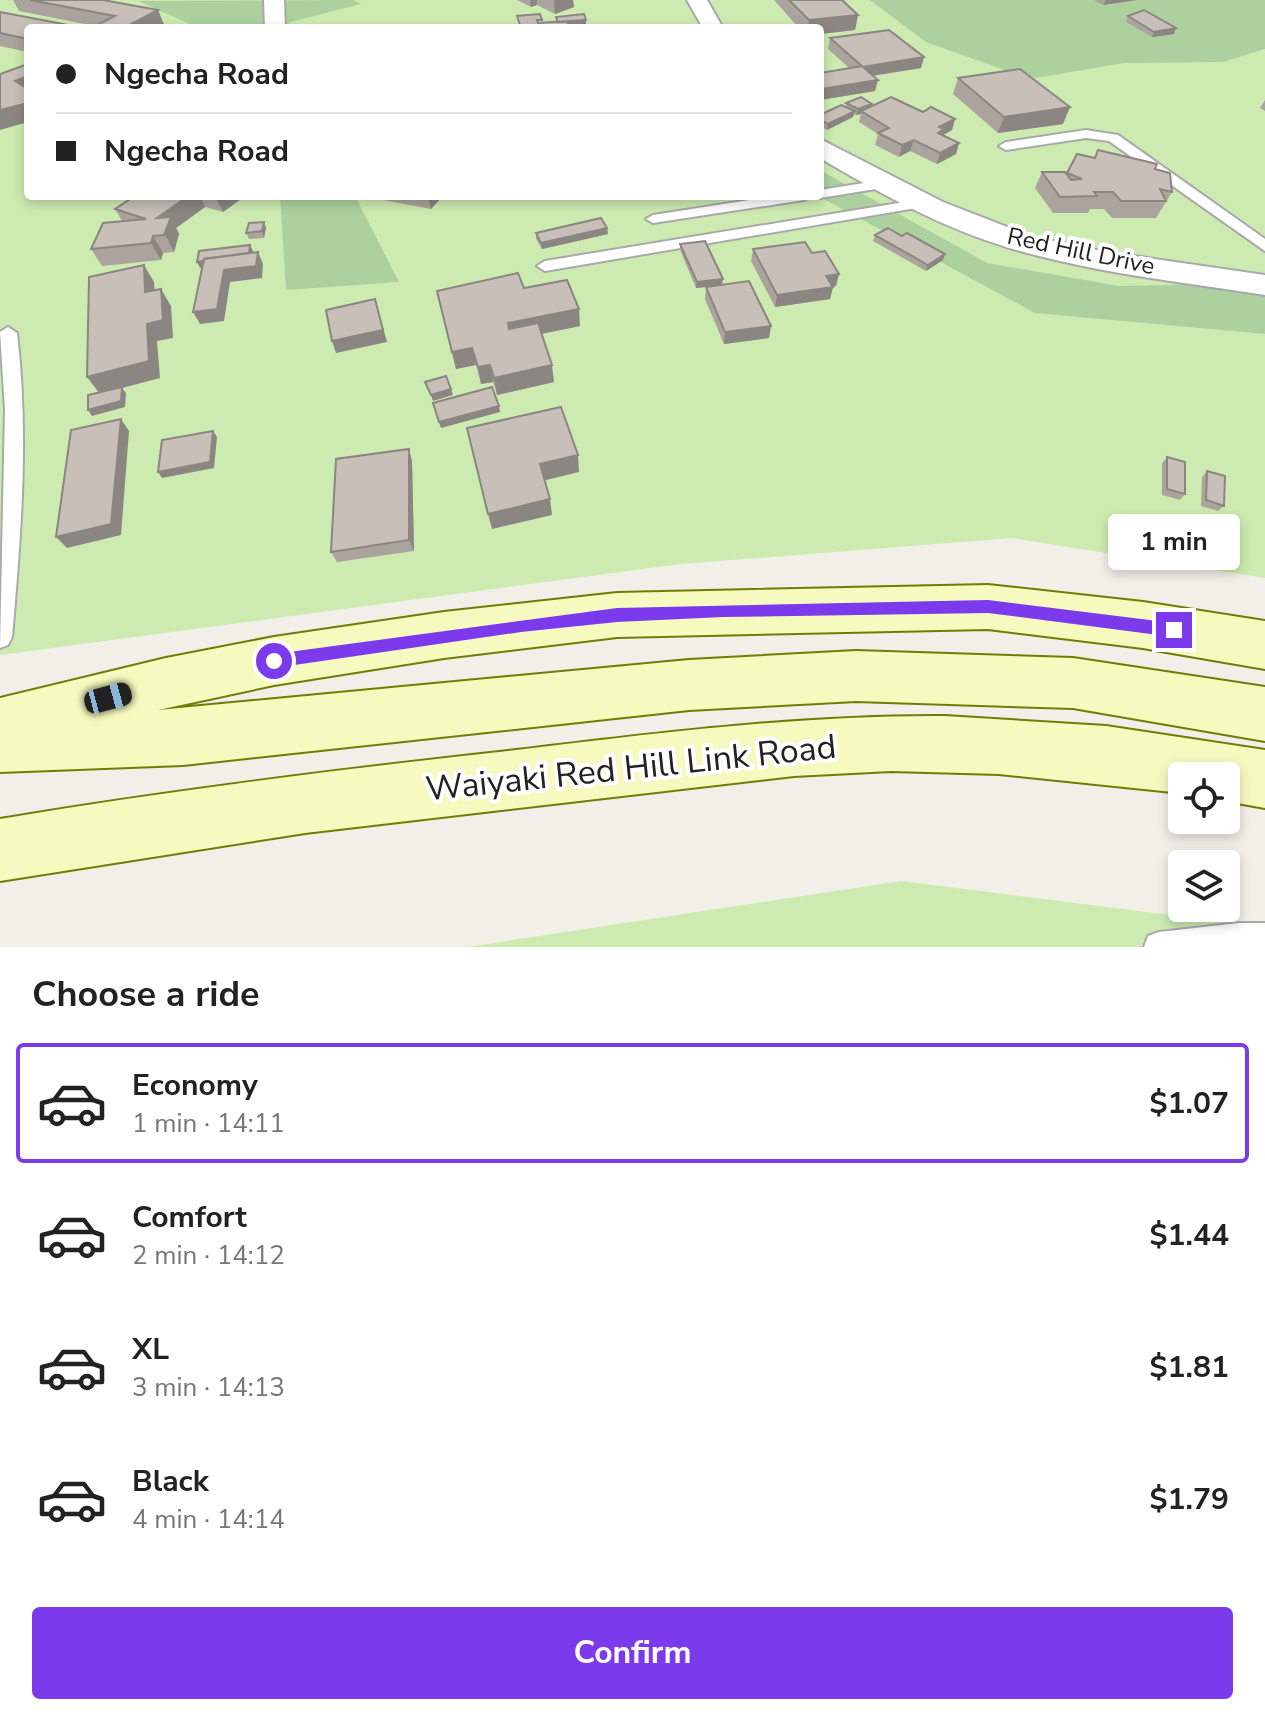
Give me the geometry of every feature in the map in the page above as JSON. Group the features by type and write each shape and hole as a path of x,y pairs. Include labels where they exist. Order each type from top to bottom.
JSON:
{"main road":[{"path":"0,725 166,683 274,661 444,635 617,615 988,607 1143,625 1265,645"},
{"path":"0,744 183,737 689,685 856,676 1073,683 1265,714"},
{"name":"Waiyaki Red Hill Link Road","path":"0,850 127,826 688,759 839,745 993,747 1091,755 1265,779"}],"street":[{"path":"697,0 711,24"},
{"name":"Red Hill Drive","path":"824,149 883,184 982,229 1054,251 1265,285"}],"lane":[{"path":"1006,146 1086,134 1113,138 1265,246"},
{"path":"824,193 883,184"},
{"path":"653,219 778,200"},
{"path":"545,266 923,203"},
{"path":"0,637 14,491 14,378 8,333"},
{"path":"1159,947 1265,938"}],"green space":[{"path":"0,0 1265,0 1265,578 1012,538 681,564 0,655"},
{"path":"353,0 361,4 287,23 291,24 190,24 138,1"},
{"path":"870,0 1265,0 1265,49 1223,62 1124,63 1030,79 926,42"},
{"path":"824,172 987,263 1119,286 1265,283 1265,334 1035,313 824,199"},
{"path":"280,200 357,200 399,282 286,290"},
{"path":"901,881 1168,915 1168,922 1225,922 1265,927 1265,947 467,947"}],"building":[{"path":"30,0 103,0 158,10 132,24 99,24 115,16"},
{"path":"789,0 842,0 858,15 809,20"},
{"path":"1144,10 1176,28 1154,32 1128,16"},
{"path":"0,12 63,24 24,24 24,38 0,33"},
{"path":"540,14 542,20 537,20 538,23 567,21 568,24 520,24 517,16"},
{"path":"584,14 586,20 558,22 556,17"},
{"path":"889,30 924,57 863,67 878,80 824,89 824,72 862,66 830,38"},
{"path":"24,65 24,78 15,81 24,87 24,104 0,110 0,74"},
{"path":"1020,69 1070,107 1004,117 958,78"},
{"path":"861,97 872,104 858,109 846,103"},
{"path":"891,97 923,112 931,107 955,119 939,127 944,129 938,133 959,143 940,153 914,140 902,145 878,133 889,128 861,111"},
{"path":"841,105 855,111 828,124 824,122 824,113"},
{"path":"1098,150 1157,164 1155,169 1170,173 1172,192 1160,189 1166,201 1121,201 1113,192 1094,192 1097,196 1060,197 1042,172 1065,172 1071,180 1082,179 1067,173 1077,154 1095,158"},
{"path":"129,200 182,200 157,218 171,217 164,235 153,236 151,243 91,249 103,223 146,219 115,209"},
{"path":"601,218 607,228 541,243 536,233"},
{"path":"264,222 262,231 246,233 249,223"},
{"path":"888,228 902,236 907,233 945,254 928,265 875,235"},
{"path":"705,241 723,279 697,282 680,244"},
{"path":"805,242 812,253 825,251 839,274 826,276 833,287 777,295 753,249"},
{"path":"250,245 249,253 197,262 199,251"},
{"path":"258,252 256,266 224,270 217,309 193,312 204,259"},
{"path":"144,265 145,292 161,289 163,320 147,324 149,361 87,377 89,277"},
{"path":"518,273 524,288 567,280 579,309 508,323 509,329 538,323 552,365 494,378 490,365 478,367 472,348 452,352 437,291"},
{"path":"749,281 771,326 725,332 706,287"},
{"path":"375,299 383,330 332,341 326,310"},
{"path":"446,376 451,389 431,395 425,382"},
{"path":"122,387 121,401 88,410 88,395"},
{"path":"492,387 499,406 439,422 433,403"},
{"path":"561,407 578,455 540,464 550,499 488,514 467,428"},
{"path":"121,419 111,524 56,537 71,430"},
{"path":"213,431 210,462 158,472 162,440"},
{"path":"409,449 409,540 331,552 336,459"},
{"path":"1167,457 1185,462 1185,494 1167,489"},
{"path":"1207,471 1225,476 1224,506 1206,500"}],"route":[{"path":"274,661 521,625 617,615 723,611 988,607 1174,630"}]}
